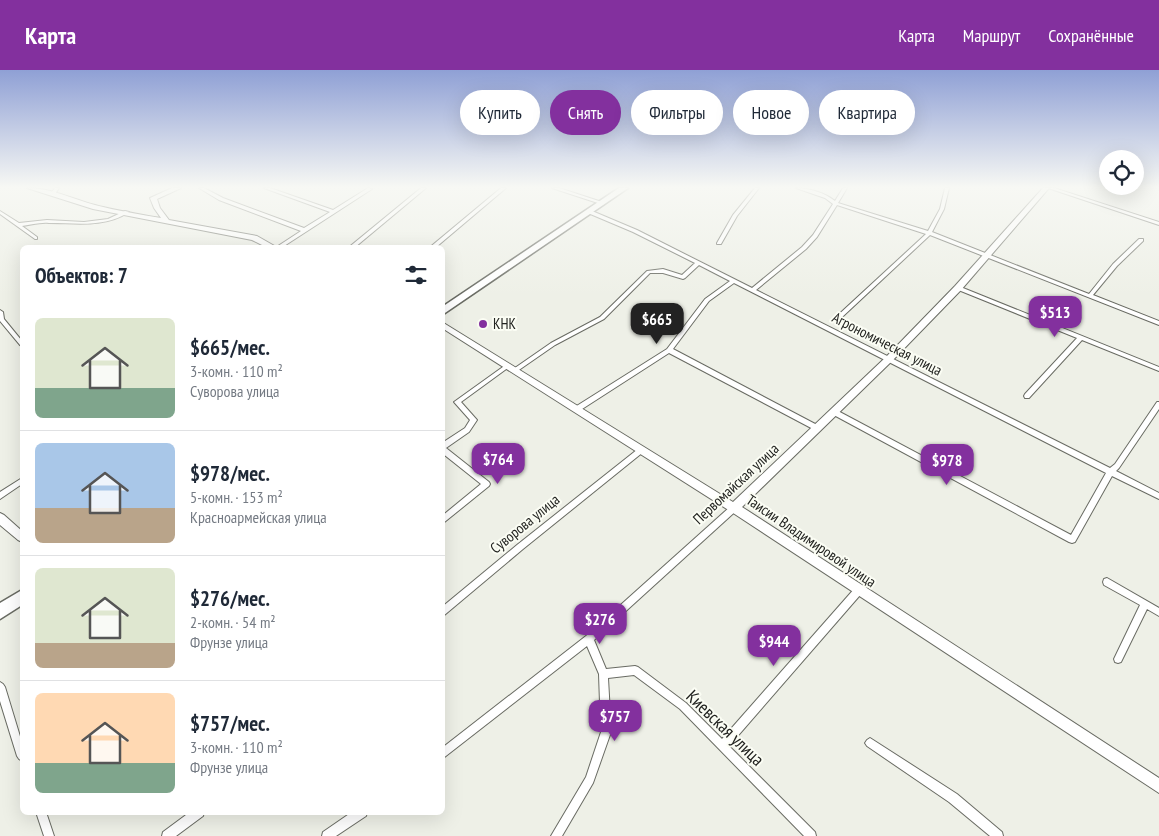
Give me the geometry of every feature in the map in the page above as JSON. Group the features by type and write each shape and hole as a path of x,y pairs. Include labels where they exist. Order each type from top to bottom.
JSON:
{"highway":[{"path":"445,310 573,224"},
{"path":"0,612 20,598"}],"street":[{"path":"18,224 35,238"},
{"path":"184,224 254,238 269,245"},
{"path":"287,224 304,230"},
{"path":"281,245 314,224"},
{"path":"354,245 380,224"},
{"path":"435,245 461,224"},
{"name":"Агрономическая улица","path":"617,224 1159,496"},
{"path":"718,243 730,224"},
{"path":"752,290 804,248 822,224"},
{"path":"900,224 929,233 1159,323"},
{"path":"838,318 929,233 934,224"},
{"name":"Первомайская улица","path":"445,752 589,638 734,508 889,359 958,288 1016,224"},
{"path":"1090,296 1115,265 1141,240"},
{"path":"445,446 467,430 474,420 456,402 553,344 602,318 650,272 663,271 683,277 698,263"},
{"path":"577,410 669,350 707,300 734,281"},
{"path":"958,288 1159,369"},
{"path":"0,312 2,319 20,342"},
{"name":"Таисии Владимировой улица","path":"445,325 510,369 734,508 858,591 1159,786"},
{"path":"1027,396 1081,338"},
{"path":"669,350 817,428"},
{"path":"834,412 1072,540 1111,471 1117,466 1159,404"},
{"path":"445,450 486,484 445,518"},
{"name":"Суворова улица","path":"445,610 520,547 640,451"},
{"path":"0,496 20,482"},
{"path":"0,518 20,535"},
{"path":"1107,582 1159,612"},
{"path":"722,746 858,591"},
{"path":"1118,659 1145,604"},
{"path":"556,836 590,780 606,732 603,674 589,638"},
{"name":"Киевская улица","path":"603,674 635,670 682,706 812,836"},
{"path":"0,687 20,750"},
{"path":"870,743 953,798 998,836"},
{"path":"42,815 49,836"},
{"path":"167,836 195,815"},
{"path":"327,836 358,815"}],"place":[{"name":"КНК","path":"483,324"}]}
